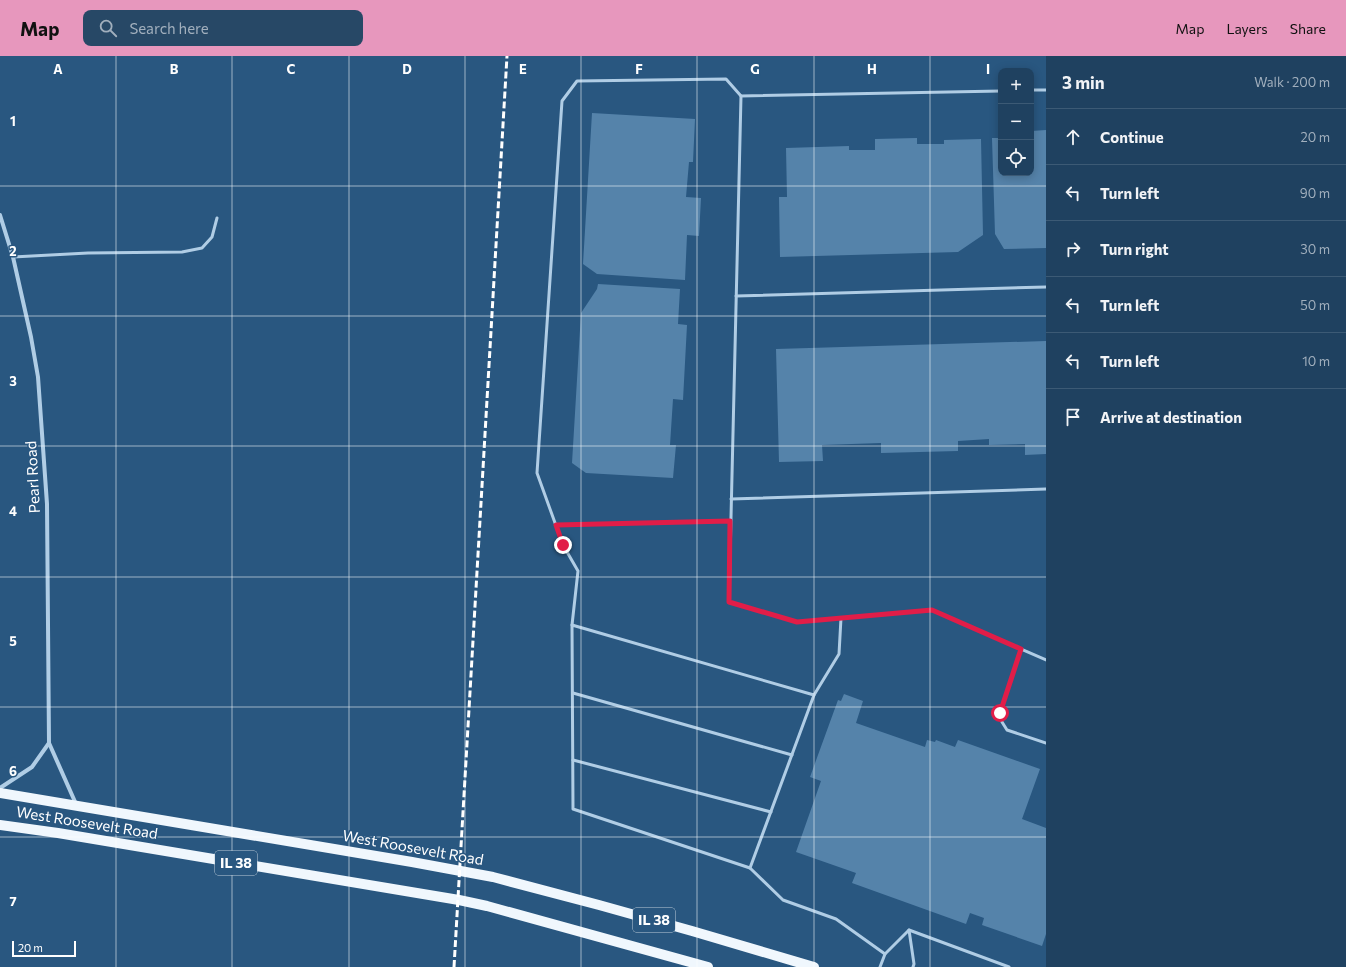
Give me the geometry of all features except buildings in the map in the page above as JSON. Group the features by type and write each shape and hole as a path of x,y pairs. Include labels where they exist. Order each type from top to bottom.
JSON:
{"main road":[{"name":"West Roosevelt Road","path":"0,793 493,877 685,929 814,967"},
{"name":"West Roosevelt Road","path":"0,825 58,833 459,900 487,906 708,967"}],"street":[{"name":"Pearl Road","path":"0,214 14,257 38,377 46,478 49,743 76,805"},
{"path":"0,788 32,767 49,743"}],"lane":[{"path":"885,954 836,919 783,900 750,868 573,809 572,625 578,571 563,545 538,473 562,101 577,81 726,79 741,96 729,602 797,622 932,610 1046,660"},
{"path":"1034,90 1046,90"},
{"path":"741,96 998,91"},
{"path":"14,257 88,253 182,252 202,248 212,237 216,218"},
{"path":"736,296 1046,287"},
{"path":"731,500 1046,488"},
{"path":"556,525 730,521"},
{"path":"750,868 814,695 839,654 841,618"},
{"path":"572,625 814,695"},
{"path":"1021,649 1000,713 1002,722 1007,730 1046,743"},
{"path":"572,693 792,755"},
{"path":"573,760 771,812"},
{"path":"880,967 885,954 909,930"},
{"path":"909,930 914,964 913,967"},
{"path":"909,930 1010,967"}],"railway":[{"path":"454,967 507,56"}],"route":[{"path":"563,545 556,525 730,521 729,602 797,622 932,610 1021,649 1000,713"}]}
